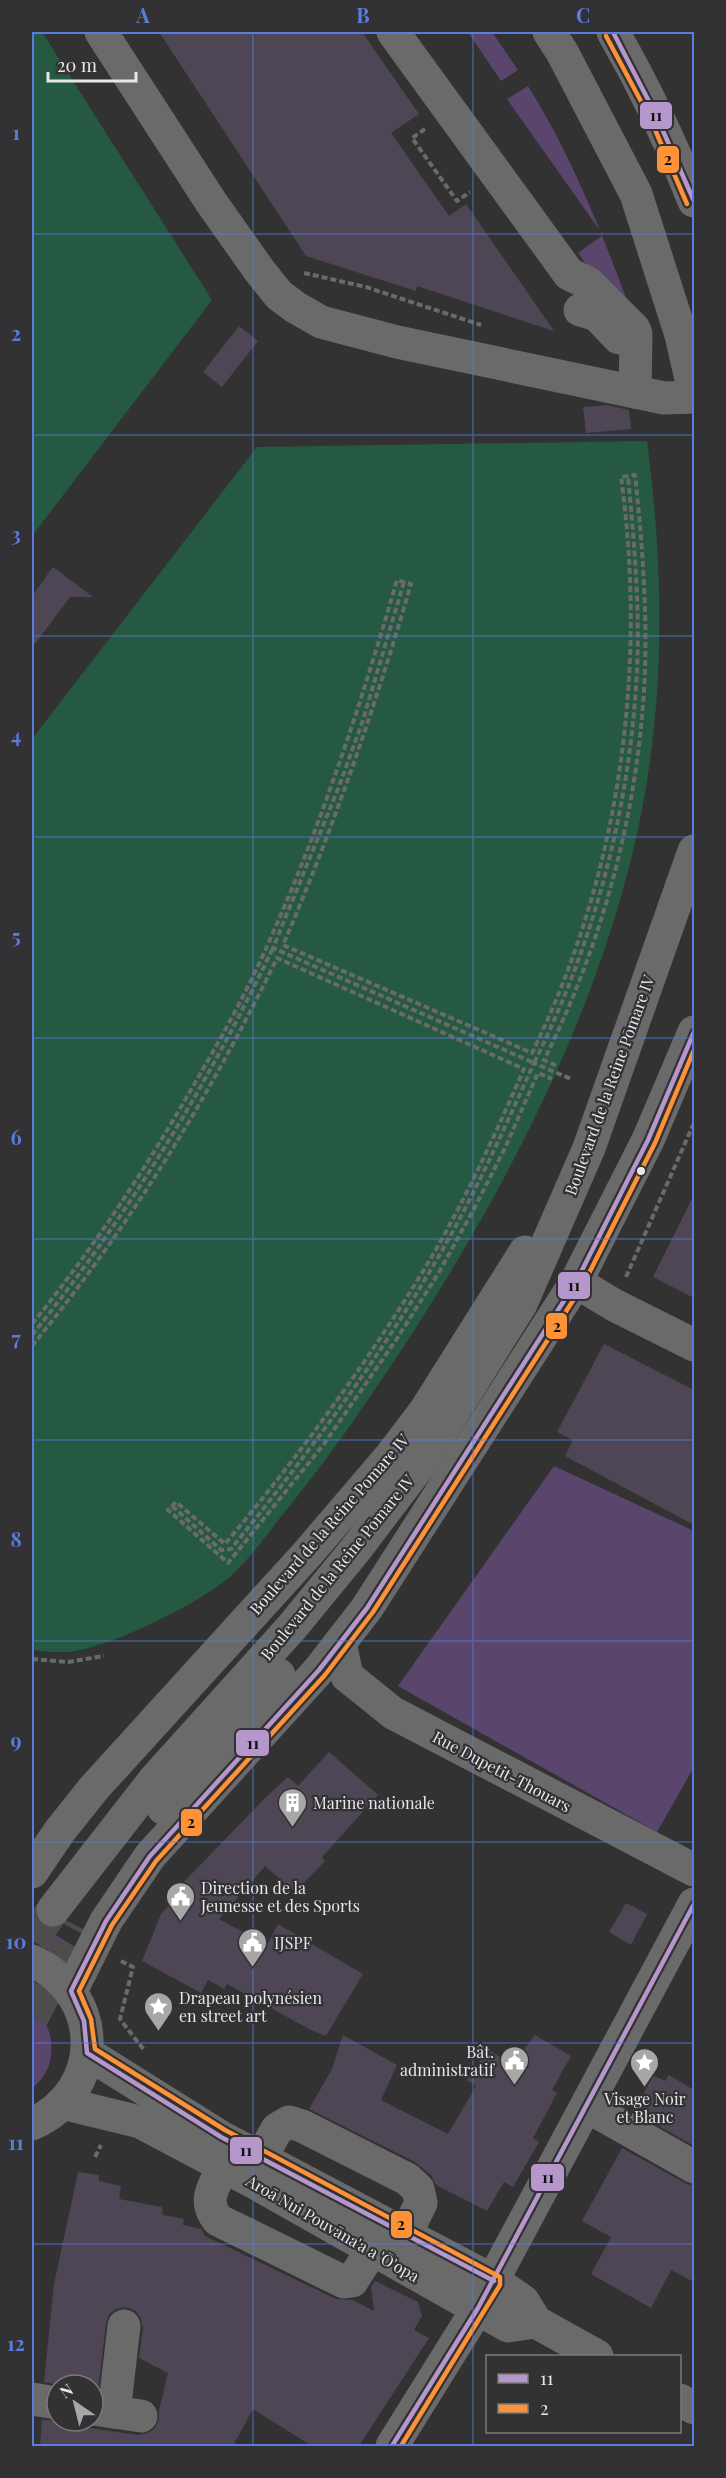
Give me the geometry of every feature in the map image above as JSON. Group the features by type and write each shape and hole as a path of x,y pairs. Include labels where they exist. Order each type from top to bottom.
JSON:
{"main road":[{"path":"101,32 252,261 279,295 295,307 321,322 397,342 636,377"},
{"path":"393,32 569,274 588,283 631,323 636,333 636,377"},
{"path":"549,32 562,52 636,194 681,335 694,392"},
{"path":"612,32 638,76 677,157 694,201"},
{"path":"580,310 597,315 604,321 636,377 663,398 694,398"},
{"name":"Boulevard de la Reine Pōmare IV","path":"486,1424 387,1549 151,1822 112,1874 66,1919 155,1779 292,1627 356,1550 422,1462 521,1304 590,1148 694,851"},
{"path":"71,1991 106,1921 150,1856 340,1643 367,1608 576,1282 648,1140 694,1032"},
{"name":"Boulevard de la Reine Pomare IV","path":"32,1872 58,1832 101,1780 313,1547 425,1412 590,1148"},
{"path":"576,1282 614,1305 694,1345"},
{"name":"Rue Dupetit-Thouars","path":"340,1643 347,1676 393,1713 694,1870"},
{"path":"392,2446 486,2295 694,1904"},
{"path":"32,1961 53,1972 78,2002 86,2027 87,2053 76,2085 62,2103 43,2119 32,2124"},
{"name":"Aroā Nui Pouvāna'a a 'Ō'opa","path":"87,2053 176,2110 405,2235 486,2295 508,2326 536,2322 595,2355"},
{"name":"Aroā Nui Pouvāna'a a 'Ō'opa","path":"62,2103 140,2122 372,2250 486,2295"},
{"path":"588,2107 694,2167"},
{"path":"261,2158 277,2129 289,2122 302,2126 406,2179 418,2189 421,2203 405,2235"},
{"path":"223,2166 209,2198 210,2210 218,2220 344,2282 352,2281 372,2250"},
{"path":"116,2412 124,2326"}],"path":[{"path":"428,127 412,138 457,201 472,191"},
{"path":"302,272 366,287 488,327"},
{"path":"32,1324 139,1179 219,1042 247,987 307,852 355,721 397,580 411,584 368,725 320,857 283,945 532,1053 567,972 588,913 617,789 629,671 628,546 621,477 635,475 642,545 645,610 645,672 639,735 629,802 602,917 580,978 544,1060 557,1066"},
{"path":"172,1506 221,1550 231,1549 318,1439 390,1337 467,1205 498,1144 574,975 595,915 611,854 624,790 637,661 635,544 628,476"},
{"path":"32,1335 104,1241 144,1182 225,1045 273,948 346,767 404,582"},
{"path":"273,948 571,1078"},
{"path":"32,1346 75,1292 150,1186 231,1048 277,958 524,1069 492,1142 426,1267 352,1380 266,1495 225,1544 176,1502 168,1510 228,1563 324,1444 396,1340 438,1274 474,1209 505,1148 538,1073 552,1079"},
{"path":"614,1305 694,1123"},
{"path":"32,1659 68,1662 104,1656"}],"shaded area":[{"path":"32,32 42,32 212,300 32,536"},
{"path":"468,32 492,32 518,70 501,81"},
{"path":"528,86 559,140 600,231 507,99"},
{"path":"602,236 631,311 607,292 578,253"},
{"path":"647,441 657,544 659,646 652,749 644,800 633,851 612,926 586,1000 521,1146 483,1217 400,1352 327,1458 239,1568 219,1585 179,1610 131,1633 86,1649 68,1652 32,1650 32,739 257,447"},
{"path":"554,1466 694,1531 694,1767 657,1832 398,1686"},
{"path":"32,1925 54,1934 78,1949 68,1962 32,1940"},
{"path":"32,2003 46,2023 52,2046 47,2069 32,2088"}],"building":[{"path":"159,32 362,32 419,114 391,133 449,216 466,204 554,331 417,286 416,291 306,256"},
{"path":"239,326 258,341 222,387 203,372"},
{"path":"607,405 629,410 631,429 586,433 583,407"},
{"path":"53,567 93,597 70,597 32,648 32,596"},
{"path":"694,1195 694,1298 653,1277"},
{"path":"604,1344 694,1390 694,1525 565,1456 573,1440 557,1432"},
{"path":"329,1752 378,1795 322,1857 325,1861 295,1892 265,1866 219,1919 267,1945 278,1924 363,1974 326,2036 227,1984 224,1989 208,1980 201,1993 142,1961 161,1914 182,1891 179,1887 288,1777 298,1786"},
{"path":"626,1903 647,1914 631,1945 609,1932"},
{"path":"343,2035 397,2065 381,2100 448,2134 476,2086 467,2080 488,2049 512,2065 535,2035 571,2056 552,2090 557,2093 533,2138 539,2142 513,2187 504,2182 487,2211 436,2185 431,2175 415,2162 309,2109 332,2069"},
{"path":"653,2075 665,2081 669,2075 694,2090 694,2146 640,2115 643,2108 638,2105"},
{"path":"622,2148 694,2186 694,2282 671,2270 651,2308 591,2274 611,2237 582,2221"},
{"path":"78,2172 99,2175 99,2181 121,2186 119,2199 162,2207 163,2215 184,2219 183,2225 201,2229 205,2236 336,2299 353,2300 374,2311 371,2287 375,2281 418,2302 422,2316 414,2330 429,2338 359,2446 312,2446 253,2409 233,2446 40,2446 42,2420 45,2420 45,2433 105,2433 105,2430 138,2435 148,2433 155,2428 159,2419 168,2373 139,2358 143,2328 141,2319 136,2311 126,2307 116,2309 109,2314 100,2373 45,2373 44,2382 54,2284"}],"tunnel":[{"path":"32,1940 53,1910"},
{"path":"32,2018 79,1927"}],"transit line":[{"name":"11","path":"613,32 656,115 694,201"},
{"name":"2","path":"606,36 650,118 687,204"},
{"name":"11","path":"494,2281 221,2137 87,2053 84,2021 71,1991 106,1921 150,1856 319,1670 367,1608 576,1282 648,1140 694,1032"},
{"name":"2","path":"401,2446 500,2285 500,2277 225,2130 95,2049 91,2019 79,1991 112,1925 156,1861 325,1675 373,1612 583,1285 655,1143 694,1050"},
{"name":"11","path":"392,2446 478,2308 694,1904"}],"place":[{"name":"Marine nationale","path":"292,1828"},
{"name":"Direction de la Jeunesse et des Sports","path":"180,1922"},
{"name":"IJSPF","path":"253,1968"},
{"name":"Drapeau polynésien en street art","path":"158,2032"},
{"name":"Bât. administratif","path":"515,2086"},
{"name":"Visage Noir et Blanc","path":"645,2088"}]}
